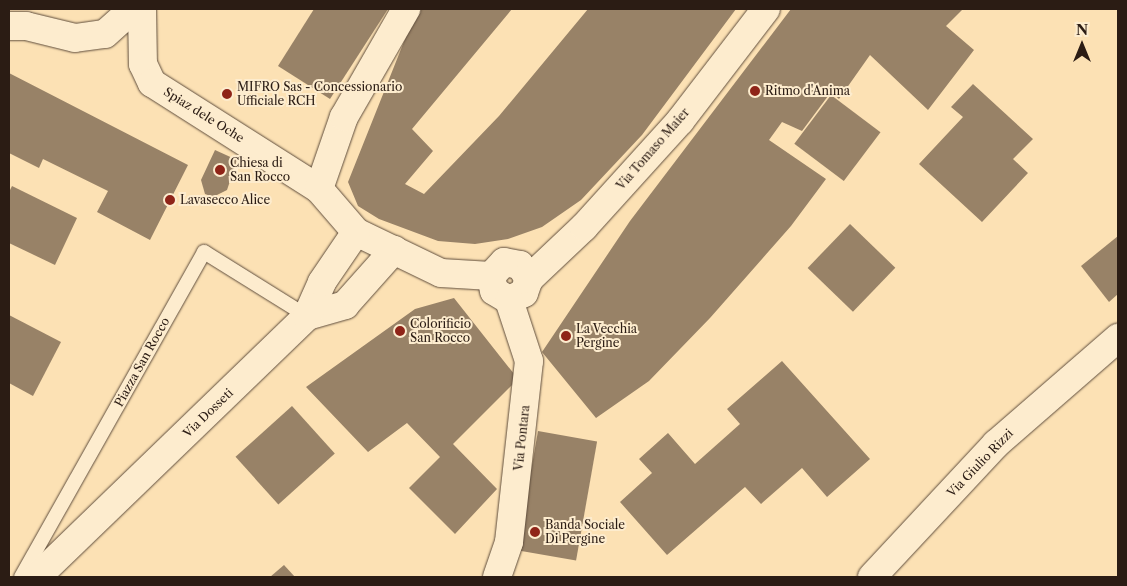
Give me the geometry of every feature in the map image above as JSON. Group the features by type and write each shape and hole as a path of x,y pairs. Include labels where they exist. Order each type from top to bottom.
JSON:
{"street":[{"path":"9,26 75,38 105,34 134,9"},
{"name":"Spiaz dele Oche","path":"142,9 143,64 152,82 319,189"},
{"path":"406,9 344,118 319,189 356,232 442,273 491,276"},
{"name":"Via Tomaso Maier","path":"529,279 584,227 680,121 766,9"},
{"name":"Via Dosseti","path":"37,577 307,316 322,282 356,232"},
{"path":"307,316 345,304 394,250"},
{"path":"504,262 520,264 529,279 524,293 510,300 494,291 491,276 504,262"},
{"name":"Via Pontara","path":"498,577 509,542 529,361 510,300"},
{"name":"Via Giulio Rizzi","path":"872,577 996,444 1118,338"}],"lane":[{"name":"Piazza San Rocco","path":"21,577 204,252 307,316"}],"building":[{"path":"314,9 388,9 330,99 278,66"},
{"path":"417,9 512,9 412,129 433,151 405,184 424,194 499,116 588,9 736,9 642,135 581,200 542,227 508,239 475,244 438,241 379,219 358,206 348,182"},
{"path":"791,9 963,9 946,26 974,50 928,110 870,55 839,99 831,92 802,131 782,122 769,140 826,179 791,226 710,318 649,381 596,418 542,352 630,221"},
{"path":"9,73 188,165 150,240 97,212 108,191 43,159 39,168 9,153"},
{"path":"973,84 1033,139 1013,159 1028,173 982,222 919,164 963,117 951,107"},
{"path":"831,95 881,132 844,181 794,144"},
{"name":"Chiesa di San Rocco","path":"215,150 237,160 227,190 213,197 205,194 201,180"},
{"path":"12,186 77,218 55,265 9,243 9,192"},
{"path":"850,224 895,268 853,312 808,268"},
{"path":"1118,236 1118,294 1109,302 1081,266"},
{"path":"454,298 518,379 453,444 497,489 455,534 409,488 440,457 407,423 368,452 306,387 415,309"},
{"path":"9,315 61,342 33,396 9,383"},
{"path":"782,361 870,459 827,497 802,468 761,504 745,487 667,555 620,502 652,473 639,459 668,433 695,464 740,424 727,409"},
{"path":"292,406 335,454 278,504 236,457"},
{"path":"538,431 597,441 576,561 517,550"},
{"path":"284,565 295,577 270,577"}],"place":[{"name":"Ritmo d'Anima","path":"755,91"},
{"name":"MIFRO Sas - Concessionario Ufficiale RCH","path":"227,94"},
{"name":"Chiesa di San Rocco","path":"220,170"},
{"name":"Lavasecco Alice","path":"170,200"},
{"name":"Colorificio San Rocco","path":"400,331"},
{"name":"La Vecchia Pergine","path":"566,336"},
{"name":"Banda Sociale Di Pergine","path":"535,532"}]}
